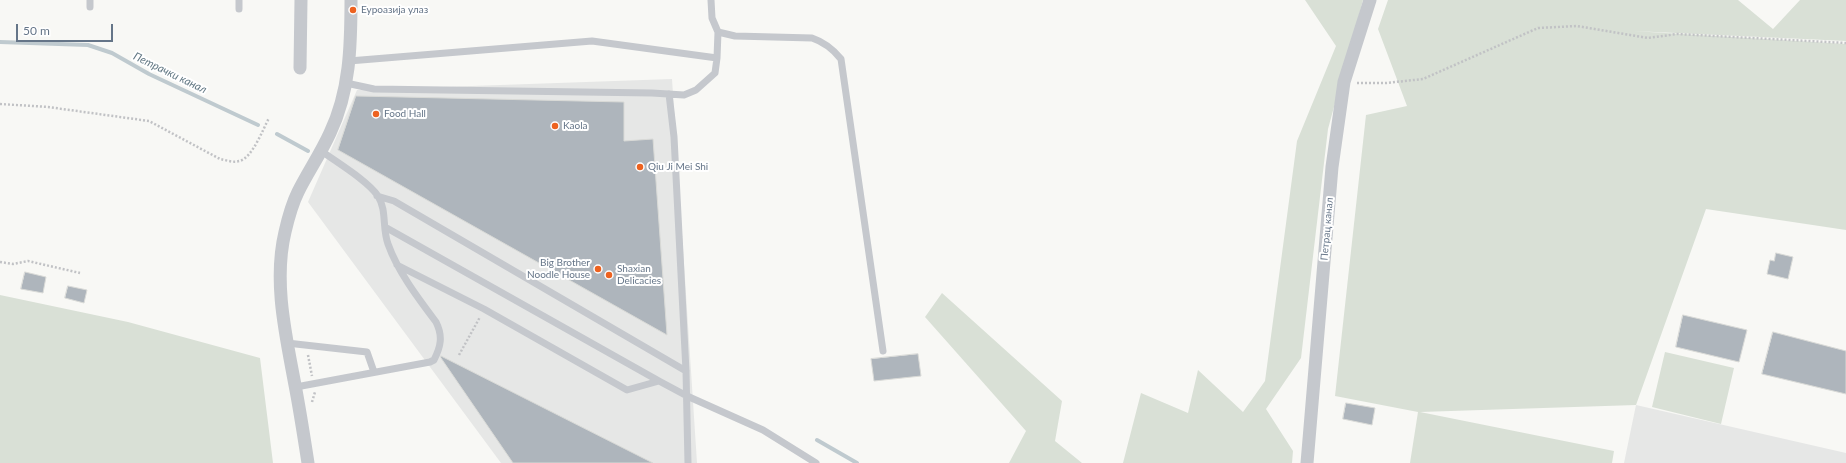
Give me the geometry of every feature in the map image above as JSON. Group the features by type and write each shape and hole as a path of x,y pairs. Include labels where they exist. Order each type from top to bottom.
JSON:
{"street":[{"path":"300,68 301,0"},
{"path":"308,463 296,387 287,343 281,289 281,262 285,233 297,193 330,134 346,83 349,60 351,0"},
{"name":"Петрац канал","path":"1307,463 1332,167 1344,82 1370,0"}],"lane":[{"path":"239,0 239,9"},
{"path":"346,83 374,89 684,95 696,90 715,73 718,32 712,18 712,0"},
{"path":"718,32 735,36 812,38 821,41 834,51 841,60 883,351"},
{"path":"349,60 592,41 717,58"},
{"path":"669,94 674,137 686,371 688,463"},
{"path":"296,387 430,362 434,360 440,348 441,338 436,322 397,265 388,242 382,204 378,196 369,187 320,150"},
{"path":"378,196 394,201 686,371"},
{"path":"385,227 659,381 687,396 763,430 816,463"},
{"path":"397,265 484,309 628,390 659,381"},
{"path":"287,343 368,352 374,372"}],"path":[{"path":"1344,82 1386,83 1423,79 1538,28 1577,26 1648,38 1677,34 1846,43"},
{"path":"0,104 48,107 148,121 220,159 231,161 239,161 246,158 269,118"},
{"path":"0,262 13,264 28,261 80,273"}],"shaded area":[{"path":"1305,0 1363,0 1328,129 1301,358 1266,409 1293,451 1292,463 1123,463 1141,393 1188,413 1198,370 1243,412 1265,381 1297,141 1336,46"},
{"path":"1388,0 1738,0 1773,29 1800,0 1846,0 1846,41 1633,31 1846,44 1846,230 1706,209 1636,405 1420,412 1614,451 1612,463 1410,463 1418,412 1335,396 1366,115 1407,106 1378,29"},
{"path":"672,79 697,463 501,463 308,202 357,90"},
{"path":"942,293 1062,401 1055,441 1082,463 1009,463 1026,431 925,317"},
{"path":"0,295 128,322 260,358 273,463 0,463"},
{"path":"1665,352 1734,368 1721,424 1652,407"},
{"path":"1636,405 1846,453 1846,463 1624,463"}],"building":[{"path":"356,96 624,102 624,141 653,139 667,335 338,150"},
{"path":"1776,253 1793,257 1788,279 1767,274 1770,260 1774,261"},
{"path":"25,272 46,277 43,293 21,289"},
{"path":"68,286 87,290 84,303 65,298"},
{"path":"1683,315 1747,330 1739,362 1676,347"},
{"path":"1773,332 1846,351 1846,394 1762,374"},
{"path":"918,354 921,376 874,381 871,359"},
{"path":"441,356 653,463 513,463"},
{"path":"1346,403 1375,408 1372,425 1343,419"}],"waterway":[{"name":"Петрачки канал","path":"0,42 88,45 112,53 149,74 258,125"},
{"name":"Петрачки канал","path":"277,134 308,151"},
{"name":"Петрачки канал","path":"817,440 857,463"}],"place":[{"name":"Еуроазија улаз","path":"353,10"},
{"name":"Food Hall","path":"376,114"},
{"name":"Kaola","path":"555,126"},
{"name":"Qiu Ji Mei Shi","path":"640,167"},
{"name":"Big Brother Noodle House","path":"598,269"},
{"name":"Shaxian Delicacies","path":"609,275"}]}
